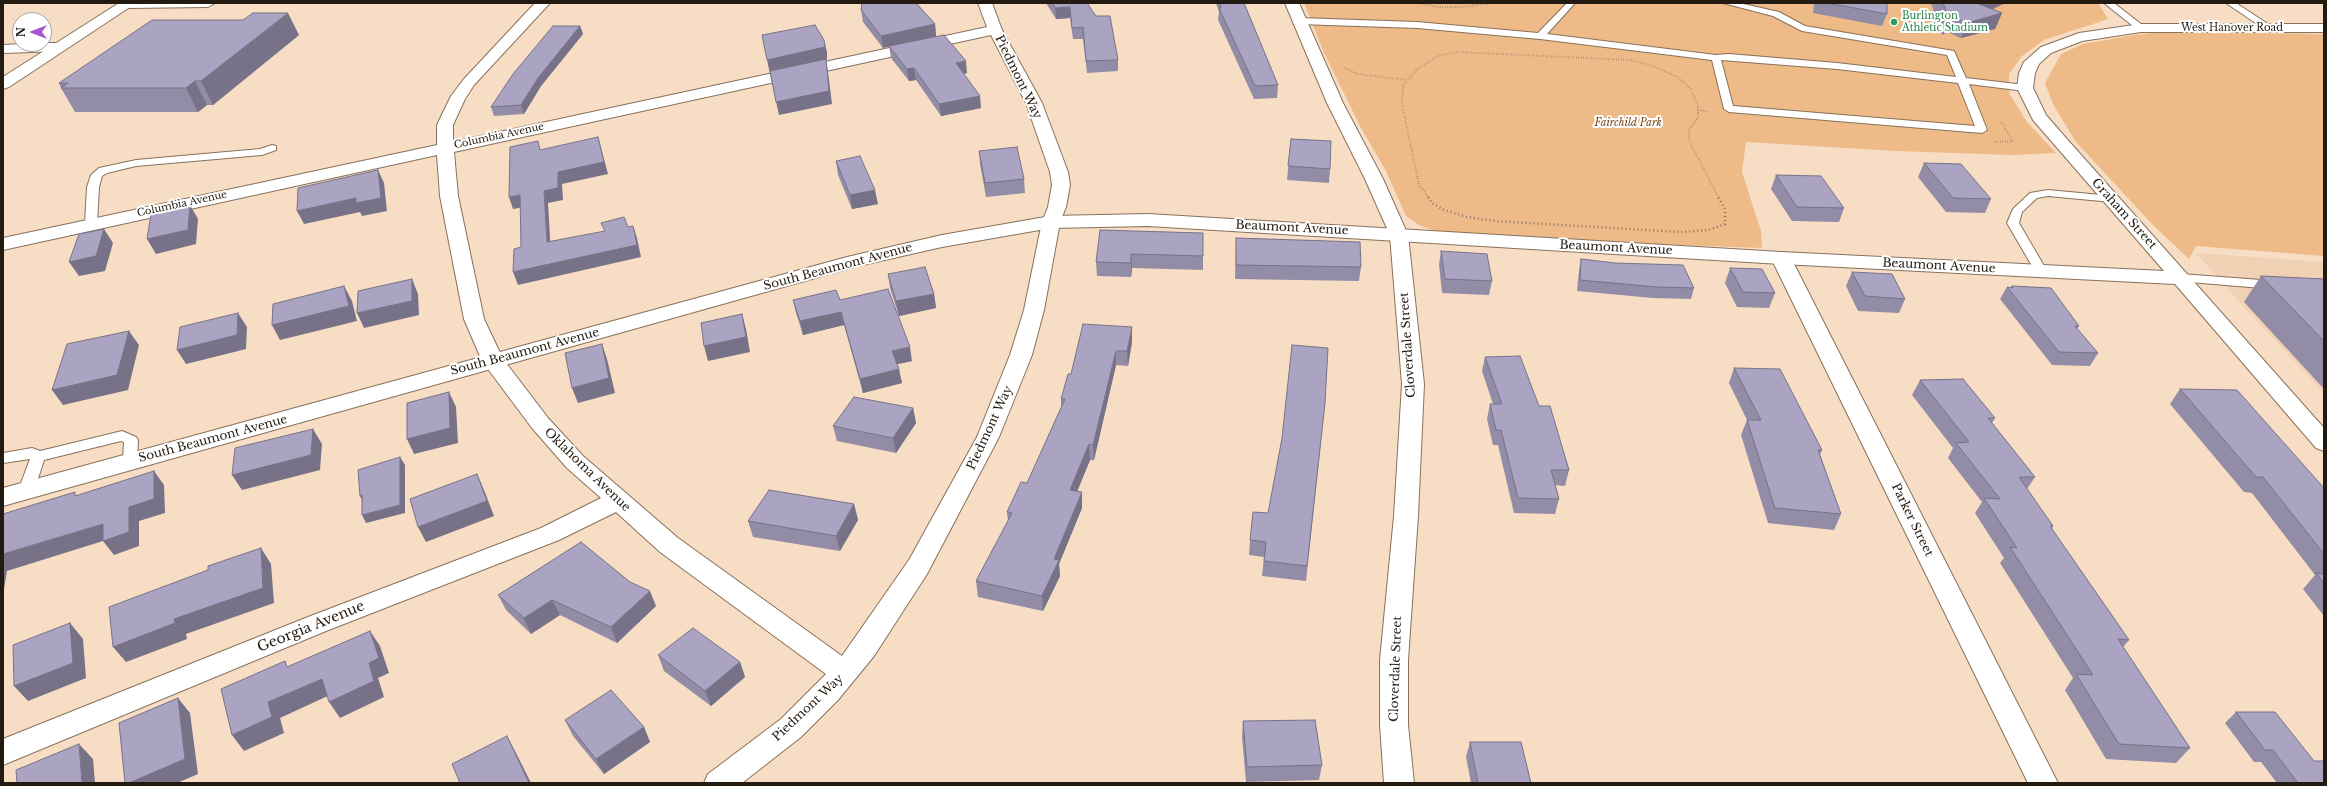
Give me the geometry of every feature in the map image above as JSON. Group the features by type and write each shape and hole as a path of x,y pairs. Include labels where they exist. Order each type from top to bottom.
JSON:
{"street":[{"path":"3,84 128,3 208,3"},
{"name":"Oklahoma Avenue","path":"543,3 469,82 448,117 445,125 445,147 449,196 474,319 493,361 540,424 575,462 670,545 845,673"},
{"name":"Piedmont Way","path":"718,783 791,728 845,673 918,567 991,430 1016,369 1030,325 1050,222 1057,207 1061,185 1059,172 1034,103 995,30 985,3"},
{"name":"Cloverdale Street","path":"1295,12 1335,103 1374,179 1399,235 1413,384 1406,516 1394,660 1394,725 1399,783"},
{"path":"2025,88 2027,73 2032,62 2046,50 2079,37 2141,28"},
{"name":"West Hanover Road","path":"2141,28 2324,28"},
{"name":"Columbia Avenue","path":"3,244 445,147 995,30"},
{"path":"3,49 60,47"},
{"name":"Graham Street","path":"2025,88 2039,117 2324,443"},
{"name":"Beaumont Avenue","path":"1050,222 1148,220 1781,258 2181,278"},
{"name":"South Beaumont Avenue","path":"3,497 854,261 942,241 1050,222"},
{"name":"Parker Street","path":"1781,258 2043,783"},
{"name":"Georgia Avenue","path":"3,752 317,624 550,534 618,500"}],"lane":[{"path":"1540,36 1567,10 1571,3"},
{"path":"1716,58 1729,109 1982,130 1951,53 1802,28 1776,14 1727,3"},
{"path":"2108,3 2141,28"},
{"path":"2230,3 2269,28"},
{"path":"1295,12 1540,36 1716,58 1729,57 1829,66 2025,88"},
{"path":"91,224 93,187 97,174 103,170 136,163 262,152 272,148"},
{"path":"2041,272 2013,223 2017,211 2034,195 2048,193 2112,199"},
{"path":"2181,278 2288,286"},
{"path":"3,458 32,453 38,457 122,436 131,440 130,462"},
{"path":"26,491 38,457"}],"path":[{"path":"1418,3 1438,7 1463,7 1492,3"},
{"path":"1456,52 1630,60 1653,66 1678,77 1690,89 1698,106 1698,118 1689,130 1689,141 1724,209 1725,224 1709,230 1681,232 1495,222 1444,210 1432,203 1419,185 1402,104 1404,86 1408,80 1417,69 1438,56 1456,52"},
{"path":"1341,66 1358,74 1408,80"}],"shaded area":[{"path":"2196,253 2324,262 2324,393 2237,299"}],"green space":[{"name":"Fairchild Park","path":"1304,3 2098,3 2108,19 2044,40 2022,56 2009,74 2009,93 2027,122 2056,153 2013,155 1896,151 1746,142 1742,172 1761,231 1762,248 1549,240 1437,232 1419,225 1406,216 1386,171 1361,128 1324,53"},
{"path":"2162,32 2324,34 2324,256 2196,246 2189,259 2152,224 2076,142 2053,104 2045,83 2061,54 2083,44 2134,35"}],"building":[{"path":"862,3 916,3 935,24 881,36 861,10"},
{"path":"1052,3 1087,3 1096,16 1110,16 1118,60 1086,61 1083,27 1072,28 1070,7 1055,8"},
{"path":"1220,3 1244,3 1278,85 1255,86 1219,8 1221,8"},
{"path":"1827,3 1887,3 1887,14"},
{"path":"1943,3 1981,3 1979,4 2002,13 1967,23 1953,17 1949,19"},
{"path":"253,13 288,13 201,81 195,81 186,88 61,88 68,83 59,83 152,20 243,20"},
{"path":"815,25 824,40 825,47 767,60 762,35"},
{"path":"553,26 580,26 538,78 521,105 491,107 513,74"},
{"path":"944,35 966,61 956,63 980,96 939,104 914,68 907,69 889,46"},
{"path":"826,59 829,91 776,102 770,71"},
{"path":"598,137 604,162 558,172 558,188 544,191 547,242 605,231 601,223 624,217 628,227 633,226 637,245 513,272 514,249 521,247 520,195 509,197 510,147 538,141 540,150"},
{"path":"1291,139 1331,141 1330,169 1288,166"},
{"path":"1017,147 1024,179 985,183 979,151"},
{"path":"860,156 875,190 850,195 836,161"},
{"path":"1924,163 1961,164 1991,199 1953,198"},
{"path":"378,170 381,198 356,203 356,198 297,211 298,188"},
{"path":"1776,175 1821,176 1844,208 1797,207"},
{"path":"190,205 188,230 147,239 151,214"},
{"path":"104,229 96,256 69,262 79,234"},
{"path":"1100,230 1203,233 1203,256 1131,254 1131,263 1096,262"},
{"path":"1236,238 1360,242 1361,267 1236,265"},
{"path":"1441,251 1487,254 1492,281 1445,279"},
{"path":"1581,259 1615,263 1683,265 1694,288 1657,287 1580,280"},
{"path":"925,267 934,294 896,301 888,274"},
{"path":"1730,268 1762,269 1775,293 1743,292"},
{"path":"1852,272 1892,274 1905,299 1865,296"},
{"path":"2261,276 2324,279 2324,341"},
{"path":"412,279 412,301 357,313 358,291"},
{"path":"344,286 349,306 272,325 273,304"},
{"path":"2012,286 2051,288 2079,326 2075,326 2098,353 2059,352 2007,287 2013,288"},
{"path":"888,289 910,347 892,351 899,369 860,379 841,312 800,321 793,300 836,290 840,300"},
{"path":"238,313 237,335 177,350 180,327"},
{"path":"742,314 746,337 704,346 701,323"},
{"path":"1083,324 1132,327 1127,351 1116,351 1093,445 1089,444 1070,490 1082,492 1054,559 1059,560 1042,596 976,581 1012,513 1007,512 1021,482 1027,483 1065,399 1061,399 1068,374 1071,374"},
{"path":"129,331 117,375 52,390 67,344"},
{"path":"602,344 609,378 572,388 565,353"},
{"path":"1292,345 1328,348 1325,403 1307,566 1264,561 1266,542 1250,540 1253,512 1268,513 1282,438"},
{"path":"1520,356 1539,406 1550,406 1569,470 1551,470 1559,499 1518,498 1501,430 1496,430 1490,404 1502,404 1485,357"},
{"path":"1734,368 1780,369 1822,450 1818,450 1841,514 1775,508 1747,420 1761,420"},
{"path":"1963,379 1995,418 1988,418 2035,477 2019,477 2053,526 2050,526 2129,640 2118,639 2190,748 2119,744 2076,674 2093,675 2010,547 2017,548 1984,498 2000,499 1956,443 1969,442 1920,380"},
{"path":"2180,389 2237,390 2324,488 2324,554 2263,477 2256,477"},
{"path":"449,392 450,428 407,439 407,403"},
{"path":"854,397 913,408 893,438 833,426"},
{"path":"313,429 311,455 232,475 235,448"},
{"path":"400,457 400,505 362,515 362,495 360,496 358,470"},
{"path":"154,471 154,499 129,507 129,532 103,541 103,524 3,554 3,514 75,492 75,496"},
{"path":"477,474 487,501 418,527 410,499"},
{"path":"769,490 854,504 836,536 748,521"},
{"path":"581,542 630,582 650,591 611,627 552,600 524,618 498,595"},
{"path":"261,548 263,588 174,619 175,623 113,647 109,607 208,570 208,566"},
{"path":"2316,573 2324,574 2324,583"},
{"path":"70,623 73,663 14,686 13,645"},
{"path":"693,628 740,662 705,691 658,655"},
{"path":"370,631 379,658 369,663 374,681 329,702 322,679 268,702 272,717 232,735 221,689 285,661 287,667"},
{"path":"611,690 644,727 596,759 565,720"},
{"path":"178,698 185,759 129,783 125,783 119,723"},
{"path":"2236,712 2275,712 2314,761 2324,761 2324,783 2298,783 2273,750 2265,750"},
{"path":"1315,720 1322,765 1247,767 1243,721"},
{"path":"507,736 529,783 460,783 452,764"},
{"path":"1470,742 1521,742 1531,783 1478,783"},
{"path":"79,744 82,783 17,783 16,770"}],"place":[{"name":"Burlington Athletic Stadium","path":"1894,22"}]}
